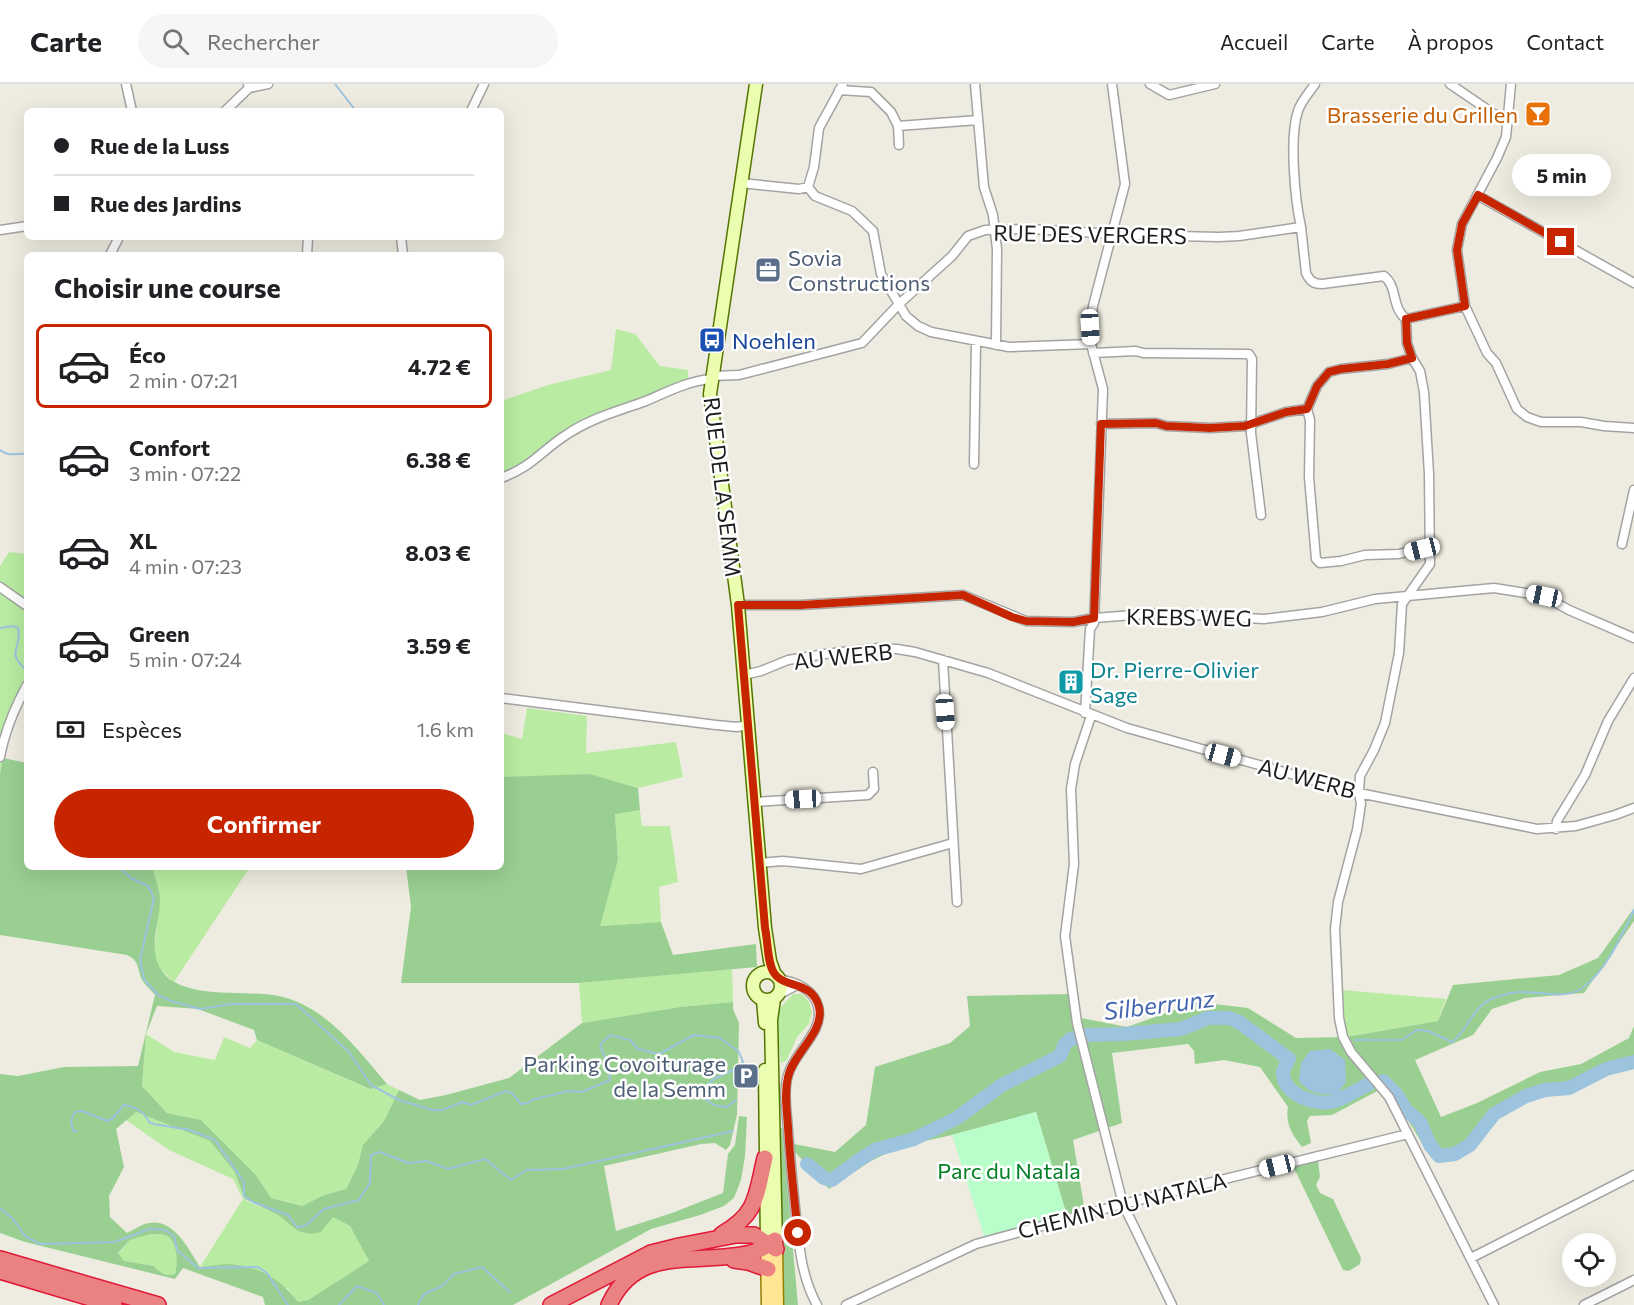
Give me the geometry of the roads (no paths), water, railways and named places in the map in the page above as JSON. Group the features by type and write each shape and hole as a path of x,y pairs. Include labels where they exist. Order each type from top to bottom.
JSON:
{"highway":[{"path":"714,1239 747,1216 754,1204 765,1158"},
{"path":"551,1305 651,1254 736,1235 754,1235 773,1244"},
{"path":"609,1305 622,1282 635,1271 653,1263 751,1253 773,1244"},
{"path":"0,1258 158,1305"},
{"path":"710,1258 748,1262 768,1269"},
{"path":"0,1271 114,1305"}],"main road":[{"name":"RUE DE LA SEMM","path":"756,84 710,394 738,605 765,928 765,959 772,976"},
{"path":"772,998 756,995 753,988 755,980 772,976 781,988 772,998 765,1022 765,1158 777,1305"},
{"path":"768,1305 768,1269 773,1244 772,998"}],"street":[{"path":"126,84 131,108"},
{"path":"228,108 248,86 267,84"},
{"path":"472,108 484,84"},
{"path":"975,84 985,189 995,229 997,249 996,345"},
{"path":"1112,84 1124,175 1090,327 1092,349 1103,389 1094,618 1090,629 1088,714 1071,789 1074,864 1065,936 1079,1031 1124,1204 1172,1305"},
{"path":"1150,84 1169,95 1215,84"},
{"path":"1315,84 1303,99 1295,125 1296,202 1306,273 1314,284 1384,276 1392,285 1396,308 1406,319 1407,343 1420,371 1424,392 1431,549 1430,564 1402,604 1399,653 1385,723 1360,776 1361,804 1357,830 1338,902 1335,929 1340,1018 1343,1037 1351,1052 1389,1097 1494,1305"},
{"path":"1450,84 1494,114 1509,119"},
{"path":"1511,84 1506,137 1462,224 1457,250 1465,306 1487,352 1497,363 1517,409 1527,417 1541,422 1581,422 1634,428"},
{"path":"808,187 814,167 819,128 841,87 871,92 891,112 898,126 899,145"},
{"path":"898,126 978,120"},
{"path":"741,183 799,189 808,187"},
{"path":"808,187 815,196 852,211 866,222 873,231 881,274 906,316 918,326 931,332 1010,347 1143,353 1249,354 1252,359 1251,425 1255,482 1261,515"},
{"path":"1478,195 1634,283"},
{"path":"0,230 24,226"},
{"name":"RUE DES VERGERS","path":"504,477 528,466 564,435 597,417 696,380 739,375 862,344 899,304 952,256 968,236 995,229 1229,236 1301,227"},
{"path":"1406,319 1465,306"},
{"path":"974,464 976,342"},
{"path":"1412,358 1388,364 1329,372 1317,386 1307,409 1310,420 1309,477 1316,559 1320,563 1328,563 1365,555 1399,554 1431,549"},
{"path":"1101,424 1156,423 1166,426 1210,428 1251,425 1286,412 1307,409"},
{"path":"1622,544 1634,490"},
{"path":"0,588 24,604"},
{"name":"KREBS WEG","path":"738,605 801,605 963,595 1026,621 1073,622 1094,618 1160,613 1264,618 1322,612 1375,599 1494,588 1544,596 1569,610 1634,638"},
{"name":"AU WERB","path":"744,675 788,660 878,648 915,652 1015,683 1127,728 1359,793 1537,829 1576,826 1634,808"},
{"path":"943,660 957,902"},
{"path":"1556,829 1557,821 1594,758 1608,721 1634,678"},
{"path":"0,757 3,737 12,712 24,690"},
{"path":"504,698 716,725 737,727 748,725"},
{"path":"755,802 868,795 874,789 873,771"},
{"path":"760,863 783,861 861,869 953,843"},
{"path":"772,976 806,988 815,997 819,1016 818,1024 788,1075 786,1095 790,1167 800,1254 807,1282 817,1305"},
{"path":"772,998 797,985"},
{"name":"CHEMIN DU NATALA","path":"846,1305 976,1244 1124,1204 1408,1134"},
{"path":"1471,1258 1634,1175"},
{"path":"1584,1305 1634,1280"}],"water":[{"path":"1330,1049 1345,1060 1346,1082 1337,1094 1320,1094 1311,1091 1299,1081 1301,1063 1310,1051"}],"waterway":[{"path":"335,84 354,108"},
{"path":"0,450 9,454 24,454"},
{"path":"0,628 13,626 18,628 19,636 15,654 24,668"},
{"path":"122,870 131,878 148,886 154,898 140,960 144,979 158,995 200,1009 231,1004 296,1004 349,1052 371,1085 399,1100 432,1110 442,1110 463,1102 471,1105 506,1091 512,1093 521,1104 568,1091 582,1092 610,1080 609,1068 600,1045 610,1035 630,1040 638,1049 659,1054 694,1035 720,1038 739,1052 743,1062 733,1070 712,1080 703,1091 705,1099 714,1105 727,1107 736,1100"},
{"path":"1355,1040 1401,1040 1417,1030 1428,1031 1452,1042 1479,1008 1491,999 1514,992 1557,994 1577,991 1590,982 1605,964 1634,910"},
{"name":"Silberrunz","path":"807,1164 824,1178 832,1180 875,1150 914,1139 957,1118 1002,1085 1060,1056 1065,1044 1071,1039 1086,1035 1181,1029 1208,1018 1229,1018 1239,1022 1289,1059 1283,1072 1284,1080 1288,1087 1302,1097 1311,1101 1335,1101 1370,1083"},
{"name":"Silberrunz","path":"1383,1081 1397,1095 1406,1110 1420,1122 1430,1145 1439,1156 1455,1154 1470,1145 1494,1114 1526,1096 1545,1090 1569,1088 1606,1069 1634,1062"},
{"path":"77,1131 73,1131 71,1123 75,1112 82,1111 107,1121 113,1118 124,1105 139,1110 153,1124 190,1130 215,1140 244,1182 244,1196 253,1202 288,1215 297,1227 305,1226 324,1209 359,1200 370,1183 371,1155 380,1152 408,1163 427,1161 448,1169 485,1159 511,1180 526,1170 563,1169 733,1131"},
{"path":"0,1208 13,1219 25,1236 40,1244 115,1242 149,1229 165,1230 174,1236 177,1250 198,1268 258,1267 267,1273 288,1305"},
{"path":"418,1305 424,1294 442,1286 454,1274 482,1267 510,1292"},
{"path":"339,1305 357,1286 377,1293 384,1305"}],"place":[{"name":"Brasserie du Grillen","path":"1538,114"},
{"name":"Sovia Constructions","path":"768,270"},
{"name":"Noehlen","path":"712,340"},
{"name":"Dr. Pierre-Olivier Sage","path":"1071,682"},
{"name":"Parking Covoiturage de la Semm","path":"746,1076"}],"park label":[{"name":"Parc du Natala","path":"1009,1170"}]}
